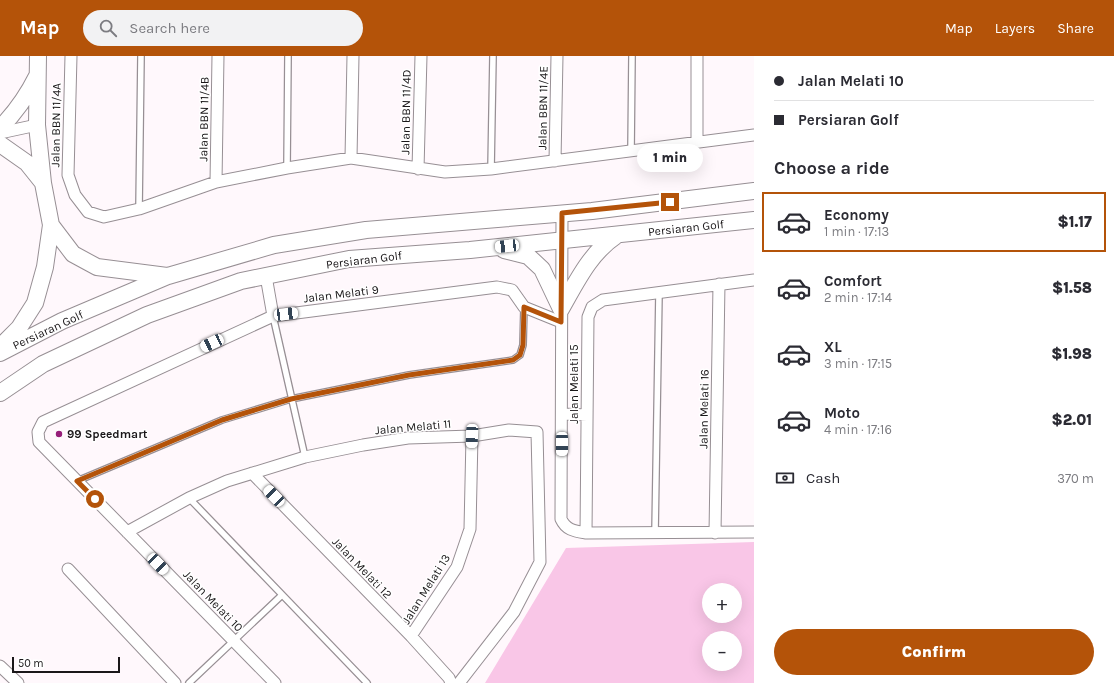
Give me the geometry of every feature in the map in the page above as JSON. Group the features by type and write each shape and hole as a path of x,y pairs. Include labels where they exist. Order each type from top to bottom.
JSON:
{"street":[{"path":"0,347 19,328 34,303 45,267 51,225 43,183 37,125 38,56"},
{"name":"Jalan BBN 11/4A","path":"71,56 68,175 74,195 88,212 104,217 139,209"},
{"name":"Jalan BBN 11/4B","path":"216,182 218,56"},
{"path":"351,158 353,56"},
{"name":"Jalan BBN 11/4D","path":"418,169 421,56"},
{"name":"Jalan BBN 11/4E","path":"555,161 557,56"},
{"path":"697,56 697,142"},
{"path":"0,128 12,116 26,97 38,74"},
{"path":"0,133 37,125"},
{"path":"139,209 216,182 287,168 351,158 445,172 492,170 754,135"},
{"path":"0,144 27,163 43,183"},
{"name":"Persiaran Golf","path":"0,353 62,322 168,276 274,245 366,230 562,213 754,191"},
{"path":"562,213 561,519 564,525 569,529 586,533 754,532"},
{"name":"Persiaran Golf","path":"0,393 43,364 147,314 241,281 349,259 494,248 754,220"},
{"path":"51,225 73,254 97,267 168,276"},
{"path":"561,315 591,258 603,244 617,235"},
{"path":"494,248 528,256 542,269 561,315"},
{"path":"266,276 272,316"},
{"path":"659,293 754,280"},
{"name":"Jalan Melati 16","path":"715,533 719,284"},
{"name":"Jalan Melati 9","path":"38,432 44,422 272,316 497,287 512,290 524,307"},
{"name":"Jalan Melati 15","path":"586,533 588,317 592,307 603,300 659,293"},
{"path":"524,307 561,315"},
{"path":"562,414 587,415"},
{"name":"Jalan Melati 11","path":"127,532 189,498 252,473 305,457 408,438 472,436 509,430 538,432 540,562 514,612 459,683"},
{"name":"Jalan Melati 10","path":"38,432 39,442 275,683"},
{"name":"Jalan Melati 13","path":"411,636 458,567 470,529 472,436"},
{"name":"Jalan Melati 12","path":"252,473 411,636 449,678 451,683"},
{"path":"68,569 175,683"},
{"path":"0,666 18,683"}],"lane":[{"path":"139,209 142,56"},
{"path":"287,168 288,56"},
{"path":"492,170 493,56"},
{"path":"631,151 632,56"},
{"path":"655,533 659,293"},
{"path":"77,481 222,420 291,399 409,375 513,360 520,355 523,345 524,307"},
{"path":"272,316 305,457"},
{"path":"189,498 367,683"},
{"path":"189,683 282,595"}],"shaded area":[{"path":"754,542 754,683 485,683 566,548"}],"place":[{"name":"99 Speedmart","path":"59,434"}],"route":[{"path":"95,499 77,481 222,420 291,399 409,375 513,360 520,355 523,345 524,307 561,322 562,213 670,202"}]}
